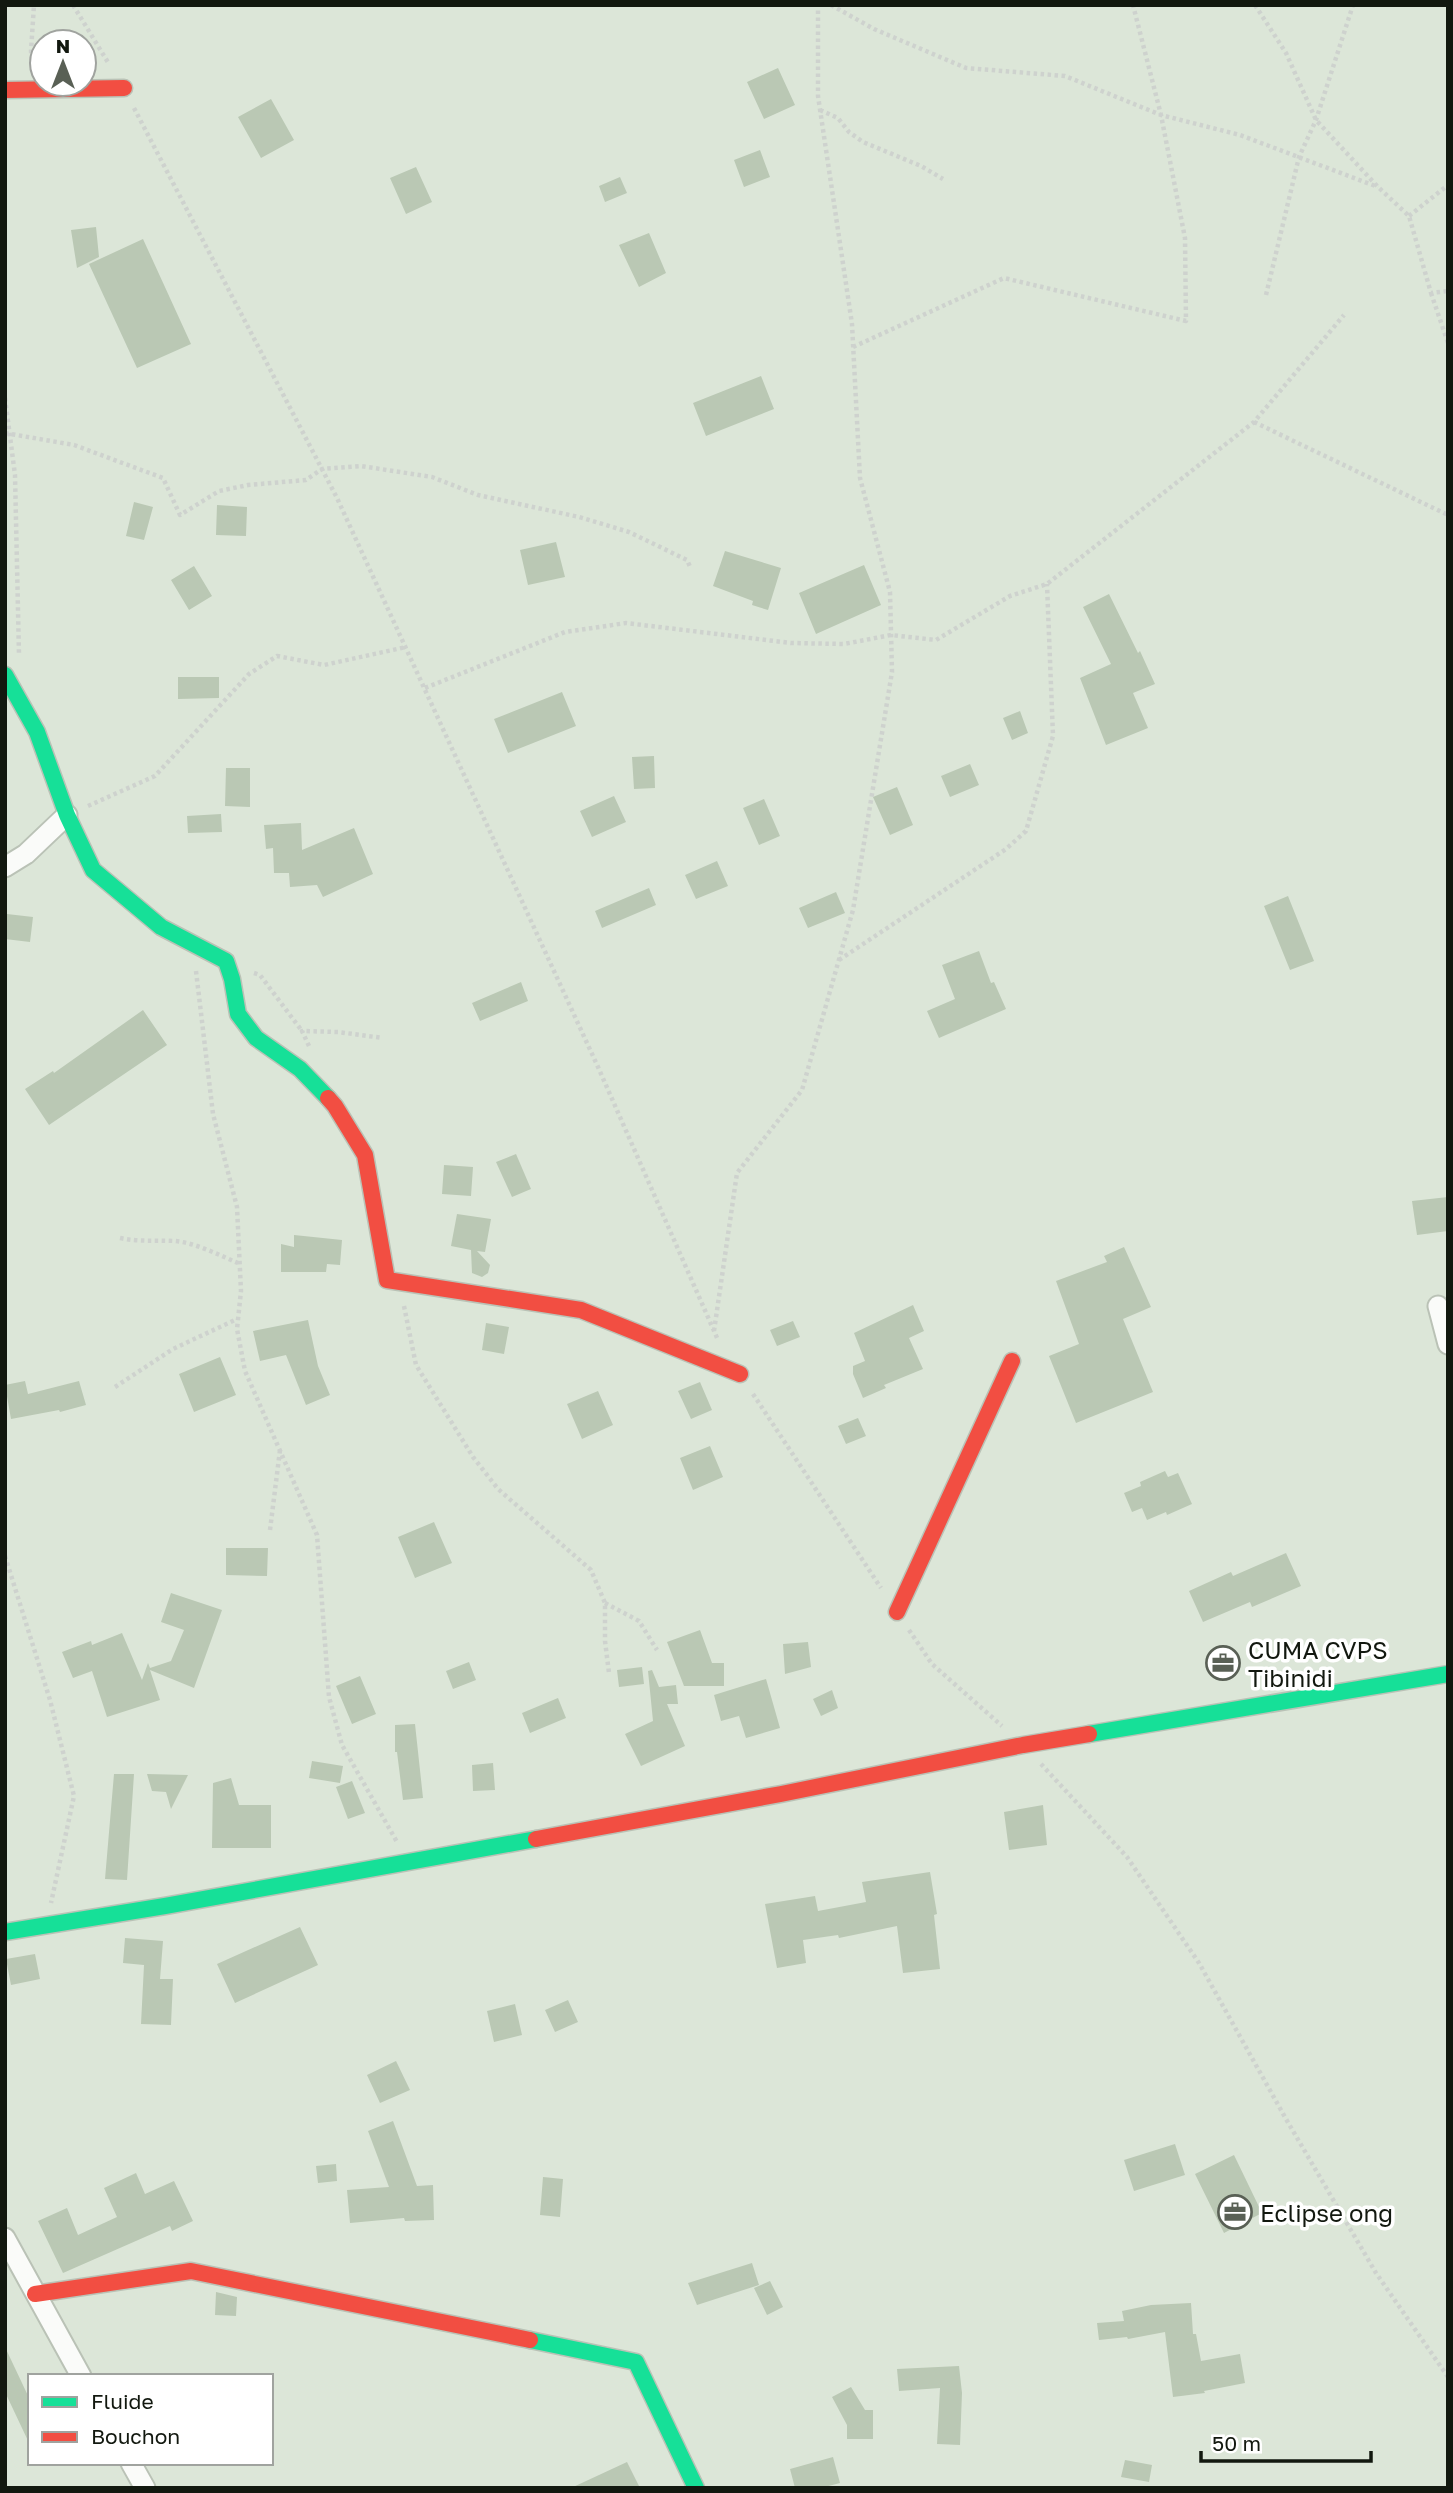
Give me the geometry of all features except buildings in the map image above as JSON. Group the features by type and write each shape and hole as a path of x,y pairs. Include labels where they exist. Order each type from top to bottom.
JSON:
{"street":[{"path":"98,88 124,88"},
{"path":"5,90 28,89"},
{"path":"5,675 37,732 67,815 93,870 162,927 226,961 238,1014 256,1038 300,1069 335,1106 365,1155 387,1280 581,1310 740,1374"},
{"path":"5,867 26,854 67,815"},
{"path":"1438,1306 1448,1344"},
{"path":"897,1612 1012,1361"},
{"path":"5,1931 46,1927 781,1794 1023,1745 1448,1674"},
{"path":"5,2238 80,2374"},
{"path":"35,2294 191,2271 636,2361 696,2488"},
{"path":"132,2465 145,2488"}],"path":[{"path":"32,28 34,5"},
{"path":"73,5 124,88 322,469 603,1078 719,1343"},
{"path":"714,1332 737,1173 802,1090 853,910 892,672 890,592 860,478 852,324 820,109 818,5"},
{"path":"831,5 874,29 966,68 1065,76 1161,116 1240,135 1378,187"},
{"path":"853,347 1004,278 1186,321 1185,238 1161,116 1133,5"},
{"path":"1255,5 1286,52 1316,120 1409,216 1448,343"},
{"path":"1266,295 1299,157 1316,120 1353,5"},
{"path":"820,109 838,118 849,132 863,142 922,166 943,179"},
{"path":"1409,216 1448,185"},
{"path":"1431,293 1448,291"},
{"path":"425,688 565,632 626,623 791,643 844,644 891,635 936,639 1010,596 1048,584 1254,422 1343,316"},
{"path":"5,398 7,433 15,475 20,664"},
{"path":"1254,422 1448,515"},
{"path":"7,433 74,445 163,478 180,515 219,491 248,485 306,480 322,469 361,466 432,477 478,495 579,517 629,532 687,560 691,569"},
{"path":"839,960 1006,849 1026,831 1053,736 1048,584"},
{"path":"67,815 155,776 249,674 277,656 324,665 406,647"},
{"path":"191,943 201,999 213,1115 237,1207 241,1291 237,1329 245,1371 317,1535 329,1697 342,1745 408,1862"},
{"path":"226,961 260,975 302,1031 312,1052"},
{"path":"302,1031 338,1032 383,1038"},
{"path":"120,1238 137,1242 177,1241 239,1264"},
{"path":"399,1282 416,1366 473,1457 498,1489 591,1570 605,1603 605,1641 609,1673"},
{"path":"115,1387 173,1349 238,1319"},
{"path":"740,1374 932,1664 1023,1745 1127,1857 1199,1963 1376,2273 1448,2377"},
{"path":"270,1530 280,1449"},
{"path":"5,1556 50,1700 74,1796 46,1927"},
{"path":"605,1603 639,1621 657,1650"}],"traffic: fast":[{"path":"5,675 37,732 67,815 93,870 161,927 226,961 238,1014 256,1038 300,1069 328,1098"},
{"path":"1089,1734 1448,1674"},
{"path":"5,1932 536,1839"},
{"path":"530,2340 636,2362 696,2488"}],"traffic: jam":[{"path":"5,90 124,88"},
{"path":"328,1098 365,1155 387,1280 581,1310 740,1374"},
{"path":"897,1612 1012,1361"},
{"path":"536,1839 1089,1734"},
{"path":"35,2294 191,2271 530,2340"}],"place":[{"name":"CUMA CVPS Tibinidi","path":"1223,1663"},
{"name":"Eclipse ong","path":"1235,2212"}]}
